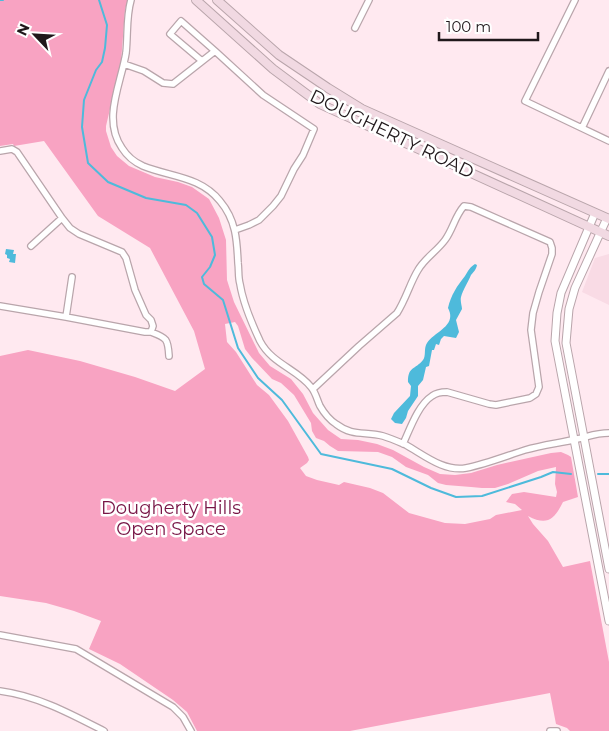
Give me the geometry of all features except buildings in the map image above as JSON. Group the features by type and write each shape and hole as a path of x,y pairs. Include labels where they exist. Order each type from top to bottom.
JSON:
{"main road":[{"name":"DOUGHERTY ROAD","path":"196,0 273,69 320,104 609,236"},
{"name":"DOUGHERTY ROAD","path":"217,0 279,55 362,109 608,218"}],"street":[{"path":"131,0 124,64 112,122 115,136 133,161 186,178 207,189 219,200 227,211 235,230 239,282 243,299 261,343 273,358 287,369 301,376 313,389 320,407 329,418 338,426 351,433 382,436 403,444 439,464 451,468 464,468 528,449 584,438 597,433 609,433"},
{"path":"355,28 368,0"},
{"path":"575,0 525,101 609,141"},
{"path":"202,61 170,34 180,21 263,95 314,129 303,155 281,196 258,220 235,230"},
{"path":"124,64 144,71 163,84 174,84 215,51"},
{"path":"582,128 609,71"},
{"path":"0,151 12,149 17,152 70,228 79,234 122,252 126,258 135,290 146,315 151,320 153,326 151,332"},
{"path":"313,389 402,306 418,270 425,260 444,242 464,206 471,207 550,242 552,254 539,292 530,330 539,386 536,394 530,398 496,404 489,404 447,392 432,395 424,403 403,444"},
{"path":"595,212 561,293 555,341 606,594 609,622"},
{"path":"31,246 62,218"},
{"path":"608,218 575,288 569,309 566,343 609,569"},
{"path":"66,317 72,277"},
{"path":"0,306 151,332 162,336 169,343 169,356"},
{"path":"0,635 76,649 173,707 183,716 192,731"},
{"path":"0,691 34,699 59,708 104,731"},
{"path":"550,731 557,731"}],"shaded area":[{"path":"609,254 609,305 582,292 595,258"}],"green space":[{"name":"Dougherty Hills Open Space","path":"0,0 128,0 125,10 121,62 106,126 111,147 117,156 129,166 155,177 192,187 209,199 219,218 226,240 227,280 234,302 259,353 270,366 291,379 303,394 313,413 328,430 341,439 377,444 393,450 440,474 471,473 551,453 561,452 571,457 578,497 563,502 549,520 540,521 528,516 548,541 563,567 590,561 609,662 609,731 570,731 556,724 550,693 350,731 197,731 187,712 173,700 120,664 89,649 101,621 46,603 0,596 0,356 28,350 80,361 175,391 205,369 194,331 150,248 98,216 44,141 14,146 13,144 0,146","holes":["235,322 245,349 252,358 272,379 281,383 294,395 311,423 312,431 316,438 338,451 378,452 392,457 406,467 428,475 438,483 482,488 495,488 538,471 556,467 556,497 524,492 512,494 506,502 515,504 522,510 465,524 445,523 409,513 383,493 370,488 344,482 339,485 306,476 300,468 309,460 288,421 269,395 257,385 236,352 227,342 225,324"]}],"water":[{"path":"6,249 14,250 13,254 16,254 15,263 9,262 10,259 5,254"},
{"path":"475,264 477,265 476,268 461,297 462,309 456,320 459,332 456,338 444,336 439,345 436,344 434,350 432,350 429,366 426,367 423,380 418,386 418,396 402,424 395,423 391,419 394,413 410,396 409,373 423,360 429,340 447,325 450,320 448,308 453,295 469,269"}],"waterway":[{"path":"99,0 107,25 102,62 96,70 84,100 82,127 88,163 108,182 146,198 186,205 197,213 212,237 215,255 210,267 202,277 204,284 223,300 238,348 258,378 282,400 321,454 392,469 431,488 456,497 482,496 553,472 571,474"},
{"path":"598,474 609,474"}]}
